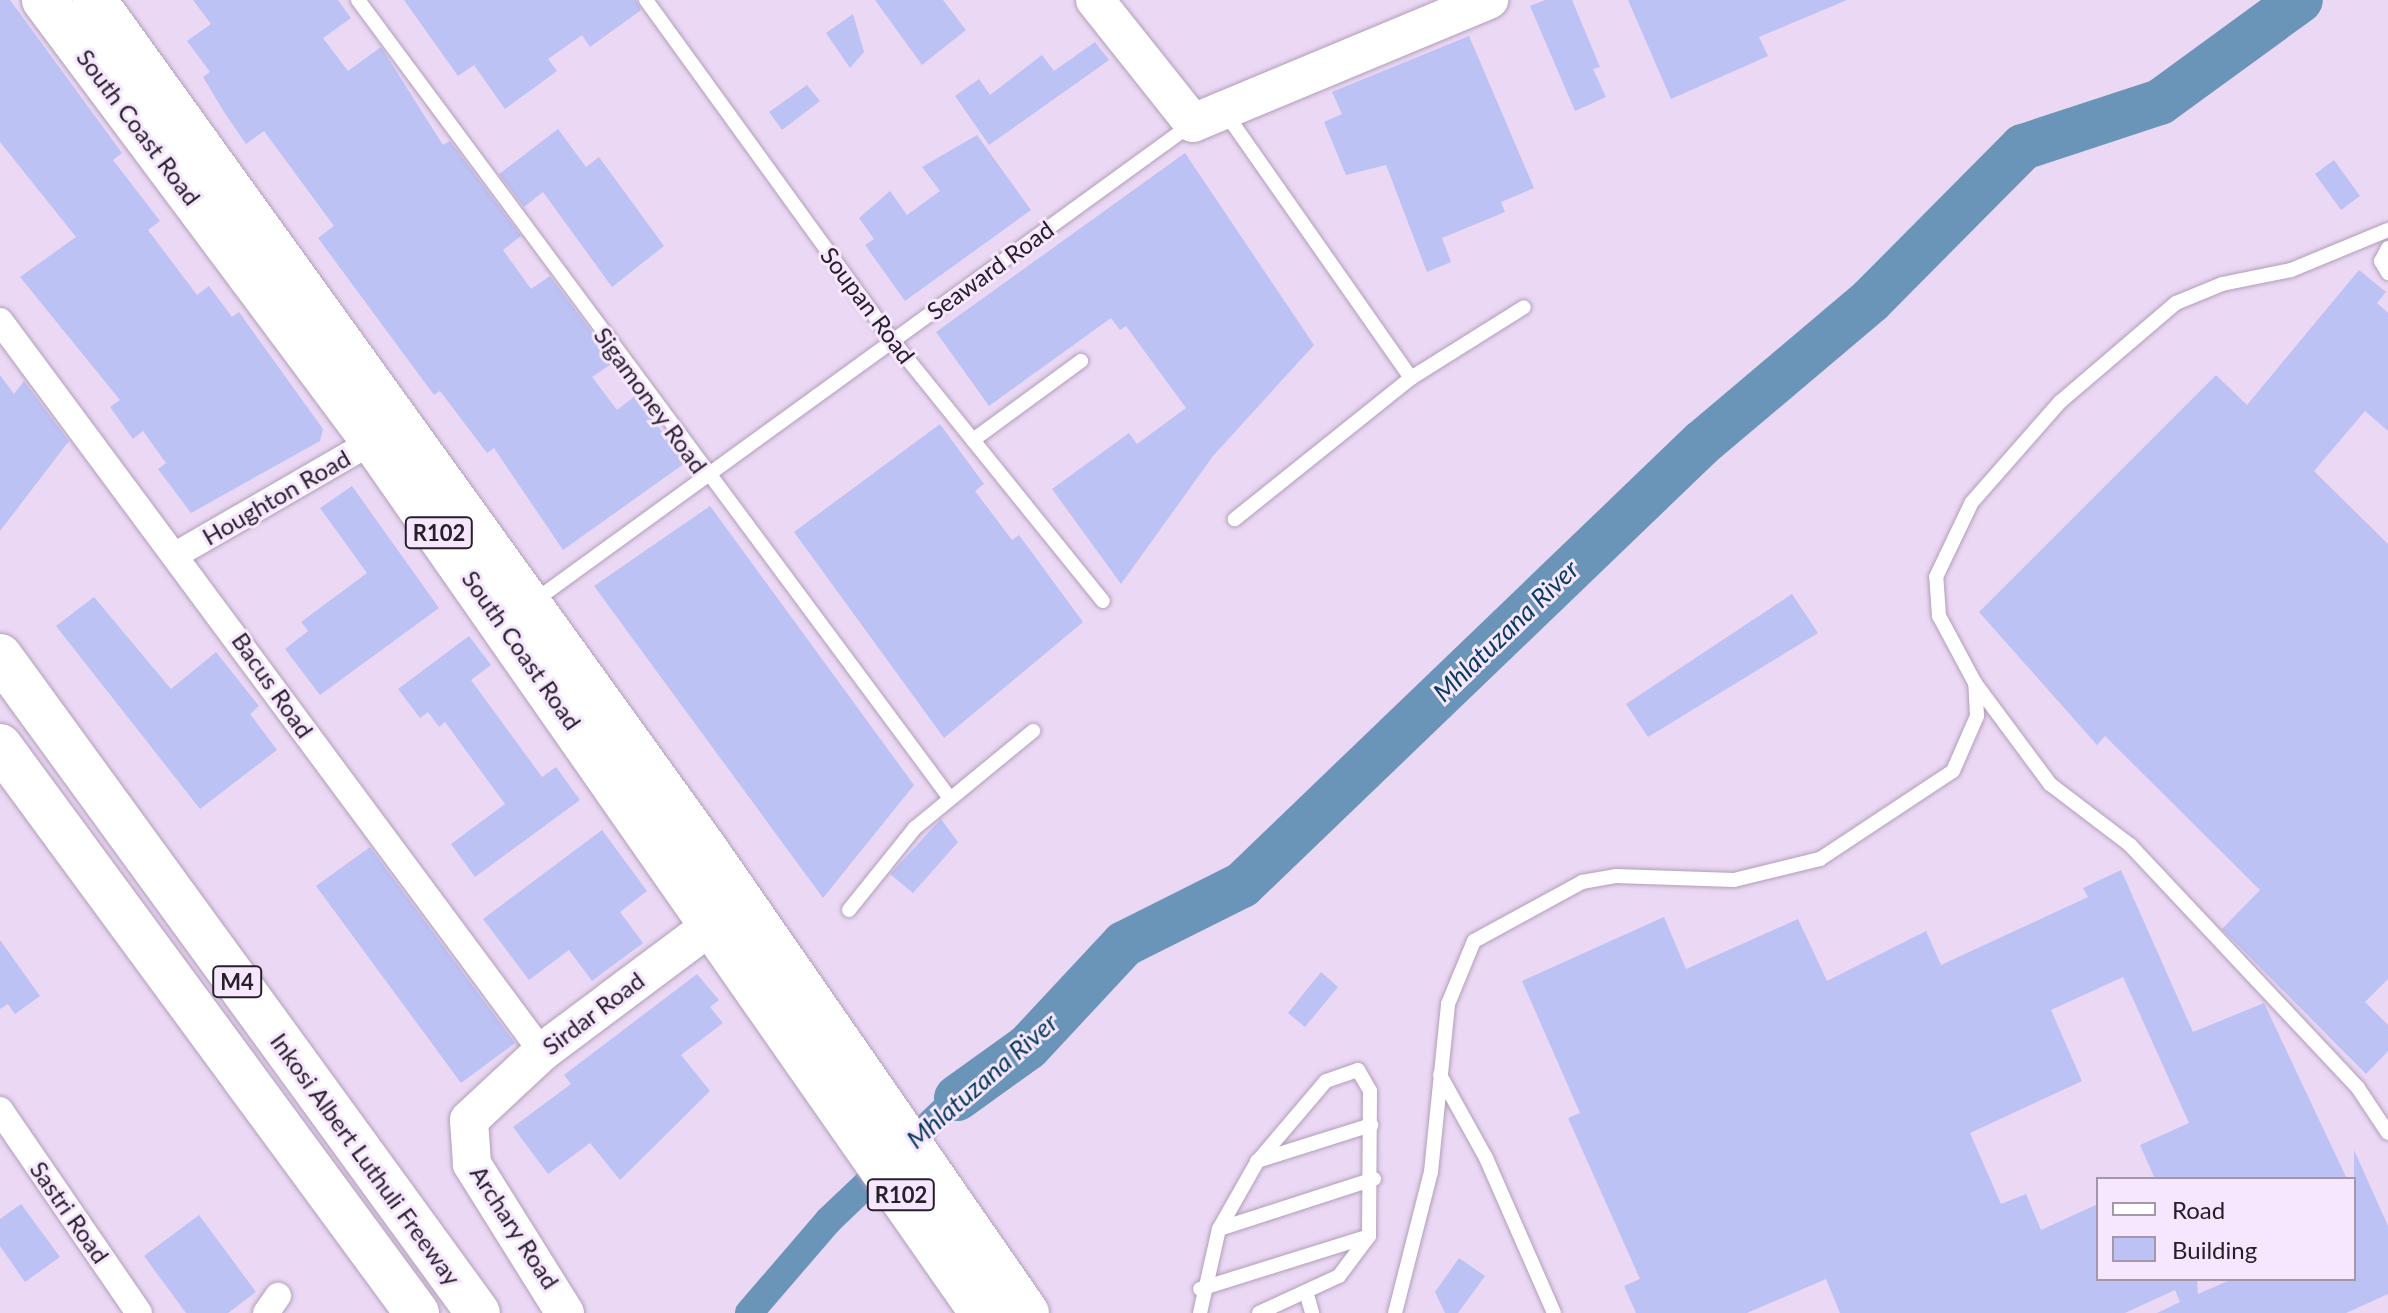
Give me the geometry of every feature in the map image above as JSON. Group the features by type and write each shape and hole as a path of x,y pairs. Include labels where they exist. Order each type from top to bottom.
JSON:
{"highway":[{"name":"South Coast Road","path":"44,0 728,913"},
{"name":"South Coast Road","path":"94,0 528,606 728,913 832,1064 982,1313"},
{"name":"Inkosi Albert Luthuli Freeway","path":"0,656 477,1311"},
{"name":"Inkosi Albert Luthuli Freeway","path":"0,746 417,1313"},
{"name":"South Coast Road","path":"832,1064 1027,1313"}],"street":[{"path":"1095,0 1208,117"},
{"name":"Seaward Road","path":"1208,117 1489,0"},
{"name":"Bacus Road","path":"0,321 179,553 542,1052"},
{"name":"Houghton Road","path":"179,553 373,441"},
{"name":"Sirdar Road","path":"465,1140 485,1097 728,913"},
{"name":"Sastri Road","path":"0,1110 139,1313"},
{"name":"Archary Road","path":"465,1140 472,1164 565,1313"}],"lane":[{"name":"Sigamoney Road","path":"358,0 706,475 949,797"},
{"name":"Soupan Road","path":"646,0 893,341 1103,601"},
{"name":"Seaward Road","path":"528,606 706,475 1208,117"},
{"path":"1208,117 1411,378"},
{"path":"2388,230 2291,270 2222,284 2176,303 2119,346 2007,459 1950,535 1936,577 1939,616 1975,683 2050,784 2130,845 2358,1088 2388,1133"},
{"path":"2388,248 2381,261 2388,273"},
{"path":"1235,519 1411,378 1524,307"},
{"path":"973,440 1081,361"},
{"path":"1395,1313 1421,1227 1454,980 1490,928 1582,882 1616,876 1734,880 1820,859 1953,771 1977,716 1975,683"},
{"path":"849,910 949,797 1033,731"},
{"path":"1200,1313 1200,1289 1219,1229 1257,1162 1340,1071 1366,1078 1374,1179 1369,1236 1339,1276 1307,1295 1259,1313"},
{"path":"1440,1074 1486,1158 1554,1313"},
{"path":"1257,1162 1371,1125"},
{"path":"1219,1229 1374,1179"},
{"path":"1200,1289 1369,1236"},
{"path":"1307,1295 1312,1313"}],"building":[{"path":"0,0 10,0 122,153 113,160 160,221 148,230 197,295 209,286 232,317 239,312 323,429 320,441 191,513 158,469 166,463 143,431 133,439 110,407 120,400 20,277 76,237 0,142"},
{"path":"193,0 338,0 351,18 323,38 348,71 381,47 443,145 450,141 521,236 503,250 531,289 550,276 614,362 592,377 617,410 635,396 685,463 563,550 494,448 487,453 440,391 434,395 318,238 334,226 264,131 246,144 224,112 203,77 210,72 187,41 211,24"},
{"path":"404,0 636,0 641,10 590,47 582,35 548,59 557,71 505,109 474,65 458,76"},
{"path":"875,0 943,0 966,30 922,65"},
{"path":"1545,0 1572,0 1600,67 1593,69 1606,97 1575,111 1530,6"},
{"path":"1628,0 1847,0 1759,37 1768,56 1671,99"},
{"path":"853,14 864,52 850,68 826,33"},
{"path":"1469,36 1534,188 1501,202 1505,212 1442,238 1451,262 1427,272 1386,165 1346,175 1324,122 1342,114 1332,92"},
{"path":"1095,42 1109,60 989,145 955,96 979,79 990,95 1042,55 1054,71"},
{"path":"807,85 820,101 782,130 769,112"},
{"path":"558,129 586,167 599,157 664,246 612,287 543,192 524,207 499,174"},
{"path":"977,135 1031,210 905,301 865,245 874,239 859,218 890,191 907,215 940,191 922,167"},
{"path":"1185,153 1314,345 1213,456 1121,584 1052,489 1129,433 1137,444 1186,408 1126,326 1120,330 1111,318 989,406 936,332"},
{"path":"2334,160 2360,196 2341,210 2315,174"},
{"path":"2359,270 2386,292 2377,303 2388,313 2388,431 2365,411 2314,471 2388,544 2388,979 2365,1002 2388,1025 2388,1051 2366,1074 2222,929 2260,890 2105,736 2097,745 1979,612 2216,375 2247,405"},
{"path":"0,375 14,394 24,381 69,441 0,531"},
{"path":"940,424 984,484 975,491 1012,540 1019,535 1083,622 944,738 794,532"},
{"path":"352,486 439,608 320,695 285,649 308,631 301,622 367,573 320,508"},
{"path":"710,506 914,785 823,898 594,586"},
{"path":"1792,594 1818,633 1648,737 1626,704"},
{"path":"94,597 171,689 216,652 259,706 250,714 277,750 200,809 56,626"},
{"path":"469,636 491,665 471,680 542,777 556,767 580,800 475,877 451,844 505,804 445,722 439,727 428,712 420,718 398,689"},
{"path":"941,819 958,842 913,893 890,874"},
{"path":"602,830 647,891 620,912 643,943 592,981 569,950 529,980 483,919"},
{"path":"370,847 515,1043 461,1083 316,886"},
{"path":"2121,870 2193,1032 2264,1003 2346,1177 2154,1177 2140,1145 2189,1123 2123,977 2051,1010 2082,1081 1970,1133 2001,1204 2026,1194 2041,1230 2096,1205 2096,1281 2197,1281 2198,1294 2227,1281 2356,1281 2354,1150 2388,1226 2388,1294 2346,1313 2157,1313 2180,1302 2175,1290 2125,1313 1840,1313 1826,1279 1747,1313 1636,1313 1624,1286 1640,1279 1568,1118 1580,1113 1522,981 1664,917 1686,969 1798,919 1827,981 1926,931 1941,965 2088,897 2083,888"},
{"path":"0,940 40,996 15,1014 8,1004 0,1009"},
{"path":"1321,972 1338,987 1305,1027 1288,1013"},
{"path":"697,974 719,1000 710,1007 723,1023 681,1055 710,1091 620,1180 590,1143 548,1174 513,1127 571,1084 564,1075"},
{"path":"21,1204 60,1257 25,1282 0,1246 0,1219"},
{"path":"199,1215 256,1292 228,1313 186,1313 144,1256"},
{"path":"1459,1258 1485,1276 1458,1313 1445,1313 1435,1292"}],"waterway":[{"name":"Mhlatuzana River","path":"957,1098 1028,1047 1124,944 1242,885 1702,443 1871,300 2023,147 2160,102 2300,0"},
{"name":"Mhlatuzana River","path":"749,1313 829,1220 957,1098"}]}
